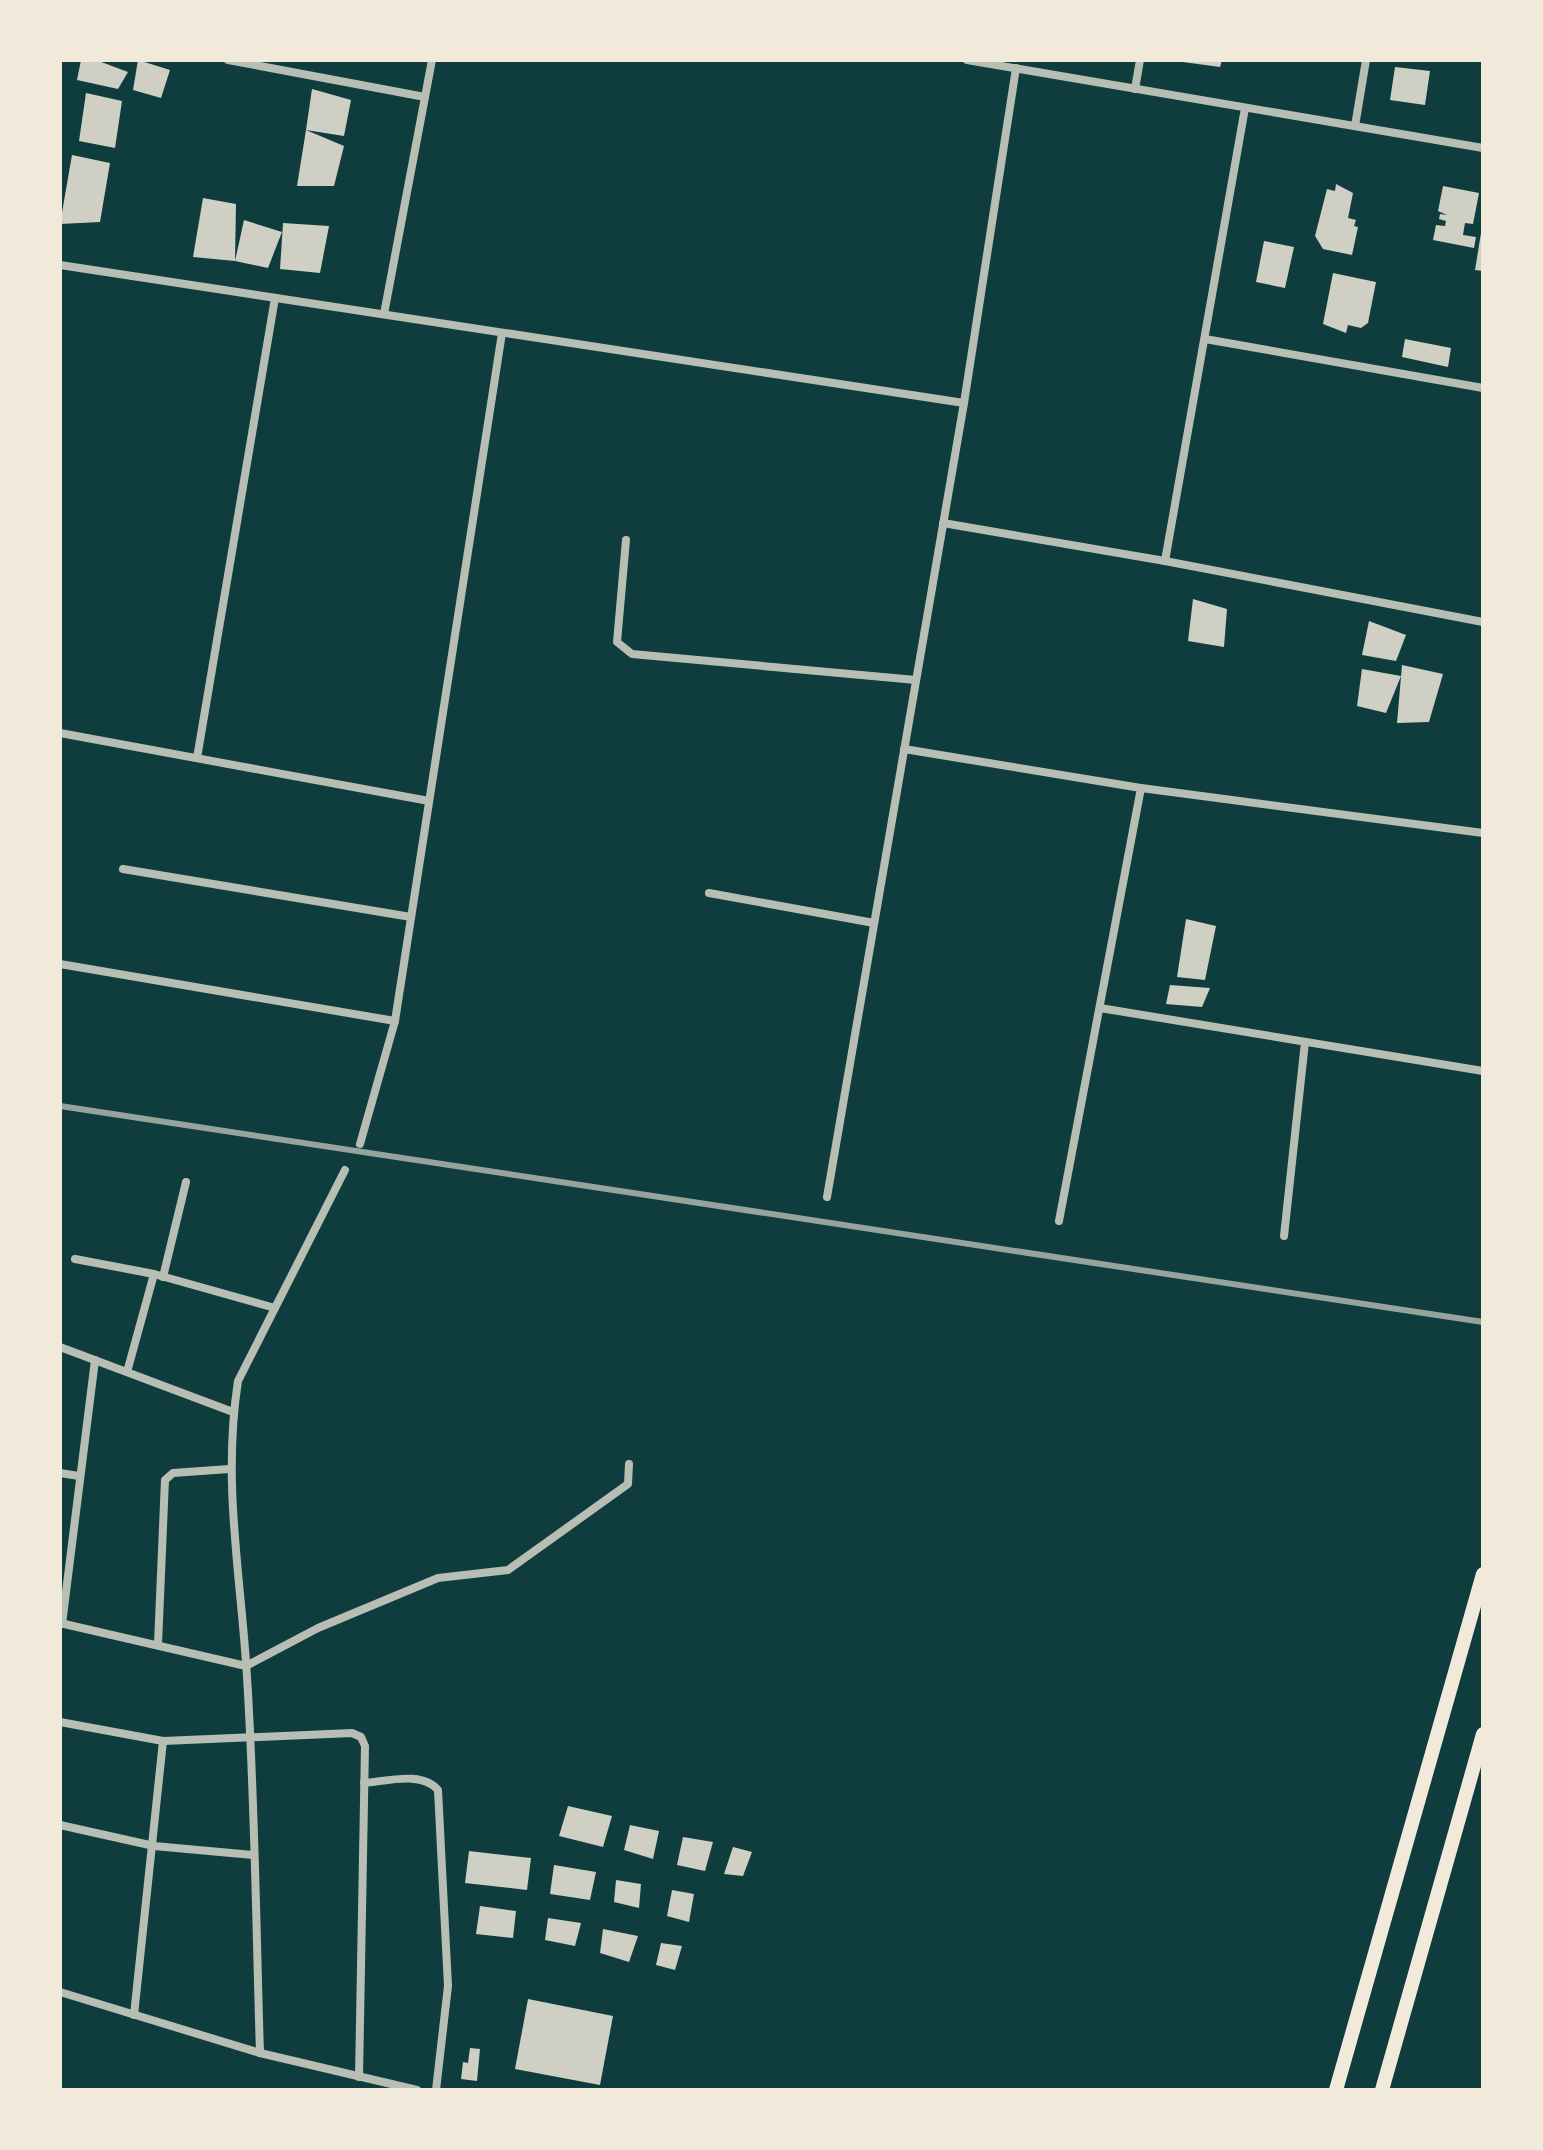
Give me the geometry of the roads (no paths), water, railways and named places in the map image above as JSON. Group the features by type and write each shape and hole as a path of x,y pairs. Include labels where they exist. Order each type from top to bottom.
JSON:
{"main road":[{"path":"1336,2090 1483,1574"},
{"path":"1382,2090 1483,1734"}],"street":[{"path":"228,60 425,97"},
{"path":"384,314 432,60"},
{"path":"967,60 1483,148"},
{"path":"1135,89 1140,60"},
{"path":"1355,126 1366,60"},
{"path":"827,1197 964,403 1016,68"},
{"path":"1165,561 1245,108"},
{"path":"60,265 964,403"},
{"path":"197,758 275,298"},
{"path":"360,1144 395,1021 502,333"},
{"path":"1205,339 1483,388"},
{"path":"943,523 1165,561 1483,622"},
{"path":"626,540 617,642 632,654 916,680"},
{"path":"60,733 429,801"},
{"path":"904,749 1141,788 1483,833"},
{"path":"1059,1221 1141,788"},
{"path":"123,869 411,917"},
{"path":"709,893 874,923"},
{"path":"60,964 395,1021"},
{"path":"1100,1008 1483,1071"},
{"path":"1284,1236 1305,1042"},
{"path":"260,2053 251,1738 229,1469 233,1412 238,1381 345,1170"},
{"path":"127,1372 186,1182"},
{"path":"75,1259 158,1276 275,1308"},
{"path":"60,1347 233,1412"},
{"path":"95,1360 61,1623 246,1666 318,1628 438,1578 508,1570 628,1484 629,1464"},
{"path":"158,1644 165,1480 173,1473 229,1469"},
{"path":"60,1473 79,1476"},
{"path":"60,1722 163,1741 352,1733 361,1737 365,1746 359,2077"},
{"path":"134,2015 163,1741"},
{"path":"364,1783 420,1779 430,1781 438,1790 448,1986 436,2090"},
{"path":"60,1825 154,1846 253,1855"},
{"path":"60,1992 260,2053 417,2090"}],"railway":[{"path":"60,1106 1483,1322"}]}
